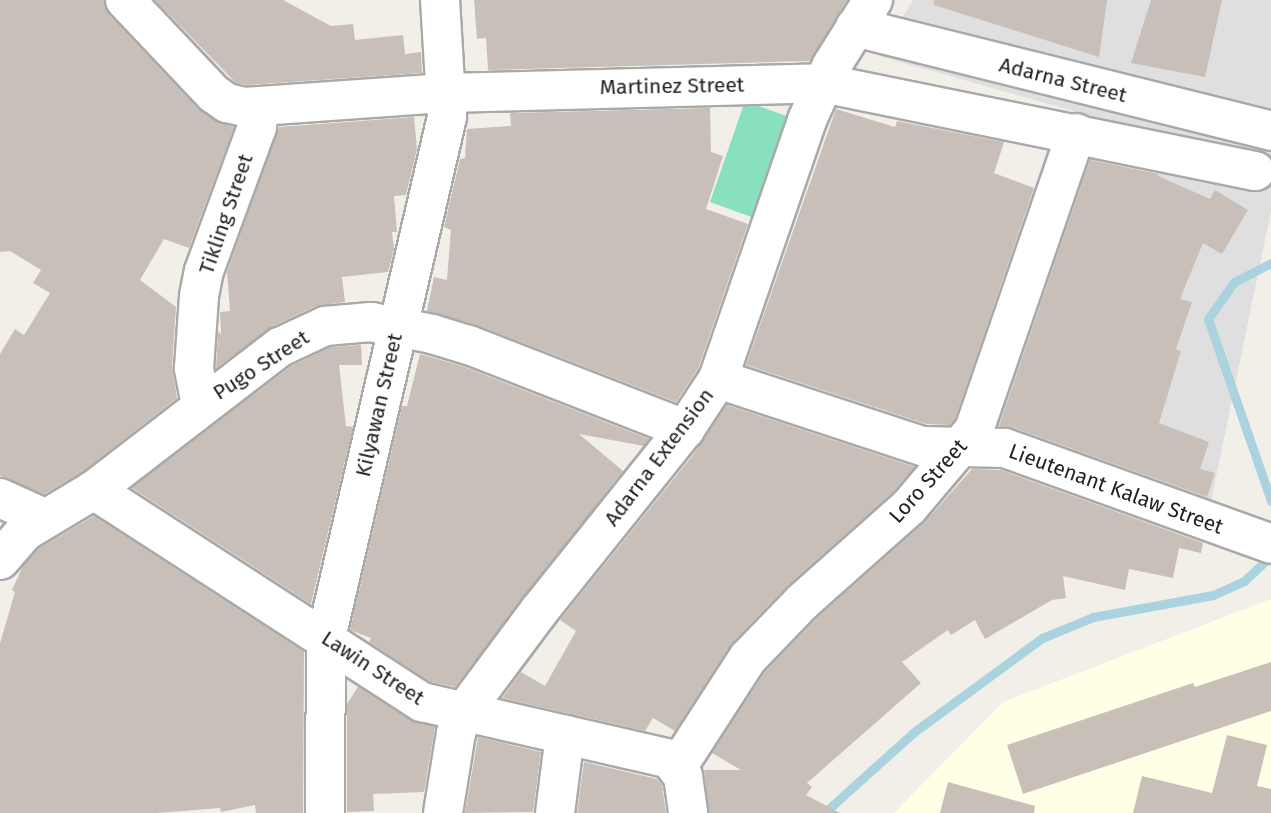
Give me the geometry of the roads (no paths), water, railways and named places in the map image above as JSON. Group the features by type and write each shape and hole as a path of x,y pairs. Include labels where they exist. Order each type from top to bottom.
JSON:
{"street":[{"name":"Martinez Street","path":"125,0 214,94 227,103 259,107 447,93 822,83 1255,171"},
{"name":"Kilyawan Street","path":"325,813 326,638 447,117 440,0"},
{"name":"Adarna Extension","path":"443,813 456,733 463,713 539,611 685,429 718,379 822,83 864,14"},
{"name":"Adarna Street","path":"864,14 1271,131"},
{"name":"Tikling Street","path":"201,405 194,368 204,271 257,127 259,107"},
{"name":"Loro Street","path":"678,766 748,658 802,603 909,508 974,430 1076,133"},
{"name":"Pugo Street","path":"0,560 24,532 94,490 201,405 302,334 348,321 397,325 469,345 685,429"},
{"name":"Lieutenant Kalaw Street","path":"718,379 922,446 1005,448 1258,540"},
{"name":"Lawin Street","path":"94,490 326,638 402,692 422,702 654,754 678,766"},
{"path":"0,498 44,518"},
{"path":"555,813 565,735"},
{"path":"678,766 683,776 688,813"}],"waterway":[{"path":"1271,263 1234,282 1208,319 1271,501"},
{"path":"824,813 914,732 1042,638 1093,617 1213,595 1244,581 1263,563 1267,551"}]}
